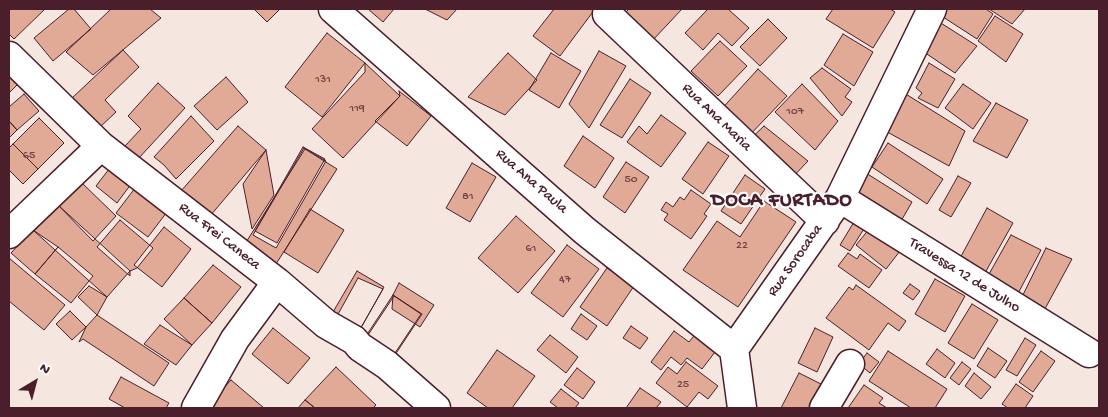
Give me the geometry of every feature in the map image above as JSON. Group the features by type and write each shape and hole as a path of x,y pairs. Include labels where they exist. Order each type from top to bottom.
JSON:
{"street":[{"name":"Rua Ana Paula","path":"333,9 586,231 734,350"},
{"name":"Rua Sorocaba","path":"734,350 840,198 932,9"},
{"name":"Rua Ana Maria","path":"607,14 825,221"},
{"name":"Rua Frei Caneca","path":"9,56 101,146 277,282 326,324 354,340 360,347 387,365 436,408"},
{"path":"13,223 101,146"},
{"name":"Travessa 12 de Julho","path":"840,198 1089,353"},
{"path":"196,408 235,339 277,282"},
{"path":"734,350 742,408"},
{"path":"824,408 850,364"}],"building":[{"path":"9,9 45,9 14,39 9,34"},
{"path":"69,9 74,9 91,29 53,61 34,38"},
{"path":"111,9 150,9 161,18 93,75 66,52"},
{"path":"254,9 280,9 267,22"},
{"path":"368,9 394,9 383,22"},
{"path":"425,9 457,9 447,20"},
{"path":"554,9 595,9 560,56 533,36"},
{"path":"629,9 682,9 652,41 624,14"},
{"path":"708,9 728,9 749,28 732,46 718,33 703,50 685,33"},
{"path":"833,9 890,9 895,12 873,48 826,19"},
{"path":"945,9 986,9 993,14 977,39 940,15"},
{"path":"989,9 1025,9 1012,24"},
{"path":"995,16 1023,34 1006,62 978,41"},
{"path":"933,18 977,46 955,73 918,48"},
{"path":"768,19 787,38 760,66 740,47"},
{"path":"327,33 365,63 322,117 285,87"},
{"path":"843,34 873,52 854,86 824,65"},
{"path":"720,41 747,66 718,96 691,71"},
{"path":"123,50 139,67 105,100 116,112 99,128 71,99"},
{"path":"599,51 626,66 589,128 569,104"},
{"path":"508,53 537,80 505,115 468,97"},
{"path":"551,53 581,71 559,108 529,90"},
{"path":"365,63 400,96 343,158 312,129 365,72"},
{"path":"929,63 955,79 938,108 918,98 922,93 916,88"},
{"path":"822,68 851,89 845,97 852,102 842,116 810,78"},
{"path":"9,69 21,81 9,93"},
{"path":"758,69 787,96 745,140 718,113"},
{"path":"226,77 248,102 217,130 194,106"},
{"path":"630,79 651,93 622,138 600,125"},
{"path":"158,83 185,108 138,159 124,147 141,129 128,116"},
{"path":"802,84 838,121 815,150 775,112"},
{"path":"963,84 991,103 973,129 945,108"},
{"path":"399,91 431,116 407,146 375,121 400,96"},
{"path":"901,91 965,131 949,166 880,128"},
{"path":"24,94 39,111 17,130 9,121 9,107"},
{"path":"996,103 1028,120 1007,158 973,141"},
{"path":"661,115 686,133 661,167 627,142 639,126 647,134"},
{"path":"191,116 214,141 176,179 154,157"},
{"path":"39,118 64,143 38,169 13,144"},
{"path":"9,121 17,130 9,138"},
{"path":"238,126 266,150 210,216 181,191"},
{"path":"764,126 808,161 789,181 746,143"},
{"path":"583,136 614,158 595,188 564,166"},
{"path":"708,142 729,156 703,194 682,179"},
{"path":"888,143 943,179 927,204 872,167"},
{"path":"13,144 38,169 23,184 9,170 9,148"},
{"path":"303,147 325,159 277,243 255,231"},
{"path":"304,148 326,161 276,248 253,235"},
{"path":"305,149 337,169 274,267 243,247"},
{"path":"266,150 274,195 252,229 243,184"},
{"path":"116,160 137,176 117,203 96,186"},
{"path":"626,162 649,177 625,213 603,197"},
{"path":"472,163 496,177 470,222 446,208"},
{"path":"866,173 912,202 897,228 849,200"},
{"path":"745,175 765,189 741,224 721,211"},
{"path":"958,176 971,183 951,217 939,210"},
{"path":"142,179 173,204 148,237 116,213"},
{"path":"81,182 116,216 93,241 57,204"},
{"path":"691,190 711,204 704,214 707,216 691,239 664,220 668,214 661,210 666,202 673,207 680,197 684,200"},
{"path":"764,201 796,222 738,307 683,270 717,221 740,237"},
{"path":"57,204 130,271 107,297 33,230"},
{"path":"987,208 1013,223 981,280 958,262"},
{"path":"310,209 344,230 318,273 284,252"},
{"path":"516,216 555,251 518,293 478,258"},
{"path":"857,217 867,224 850,251 840,245"},
{"path":"120,220 153,248 137,268 130,271 130,276 97,247"},
{"path":"35,227 33,230 58,247 35,274 11,253"},
{"path":"164,227 191,249 162,287 134,265"},
{"path":"870,228 900,251 886,269 856,245"},
{"path":"1011,235 1041,250 1014,301 984,283"},
{"path":"567,245 599,269 563,317 531,293"},
{"path":"58,247 93,276 71,303 35,274"},
{"path":"1046,248 1072,259 1040,318 1018,305"},
{"path":"848,253 857,259 860,254 882,270 869,288 838,266"},
{"path":"9,258 65,305 44,330 9,301"},
{"path":"213,265 241,287 212,323 184,298"},
{"path":"607,268 634,286 607,326 580,307"},
{"path":"357,271 384,287 354,340 326,324"},
{"path":"358,278 383,289 354,340 331,327"},
{"path":"935,279 965,296 945,332 915,314"},
{"path":"399,283 434,305 420,327 392,309 393,295"},
{"path":"910,284 920,291 913,300 903,293"},
{"path":"856,285 906,321 899,331 888,323 869,350 826,318 849,287 853,290"},
{"path":"89,286 107,297 97,315 78,297"},
{"path":"393,295 422,314 393,358 364,339"},
{"path":"394,296 421,314 387,365 360,347"},
{"path":"184,298 212,323 192,345 164,319"},
{"path":"972,304 998,320 974,359 948,343"},
{"path":"70,311 86,327 72,340 56,324"},
{"path":"581,314 597,326 587,340 571,329"},
{"path":"97,315 169,363 154,386 83,339 79,342 86,327"},
{"path":"160,325 192,345 176,365 144,344"},
{"path":"631,326 648,338 640,349 623,338"},
{"path":"273,328 310,358 288,384 252,354"},
{"path":"815,328 833,337 817,372 798,363"},
{"path":"674,331 689,342 697,332 718,348 702,369 687,358 681,365 671,357 661,370 651,362"},
{"path":"550,335 578,357 566,373 537,350"},
{"path":"1025,338 1036,345 1017,376 1006,370"},
{"path":"988,348 1007,361 995,378 977,366"},
{"path":"937,349 955,363 945,378 926,364"},
{"path":"497,350 535,376 512,408 488,408 467,393"},
{"path":"888,351 947,389 935,408 911,408 869,381"},
{"path":"1041,351 1055,361 1033,392 1019,382"},
{"path":"867,353 879,362 870,373 859,364"},
{"path":"686,362 718,386 708,399 699,392 687,407 656,383 668,367 677,374"},
{"path":"962,362 971,369 959,385 950,378"},
{"path":"336,367 376,405 373,408 315,408 305,400"},
{"path":"577,368 595,382 583,399 564,385"},
{"path":"799,373 825,386 814,408 781,408"},
{"path":"974,373 991,387 981,399 965,386"},
{"path":"121,377 169,403 166,408 125,408 109,399"},
{"path":"231,380 264,408 212,408 208,405"},
{"path":"1016,384 1033,396 1025,408 1008,408 1002,404"},
{"path":"864,385 883,398 879,403 887,408 848,408"},
{"path":"640,388 661,402 656,408 626,408"},
{"path":"561,389 579,403 575,408 558,408 550,402"},
{"path":"305,400 315,408 298,408"}],"district":[{"name":"DOCA FURTADO","path":"782,202"}]}
